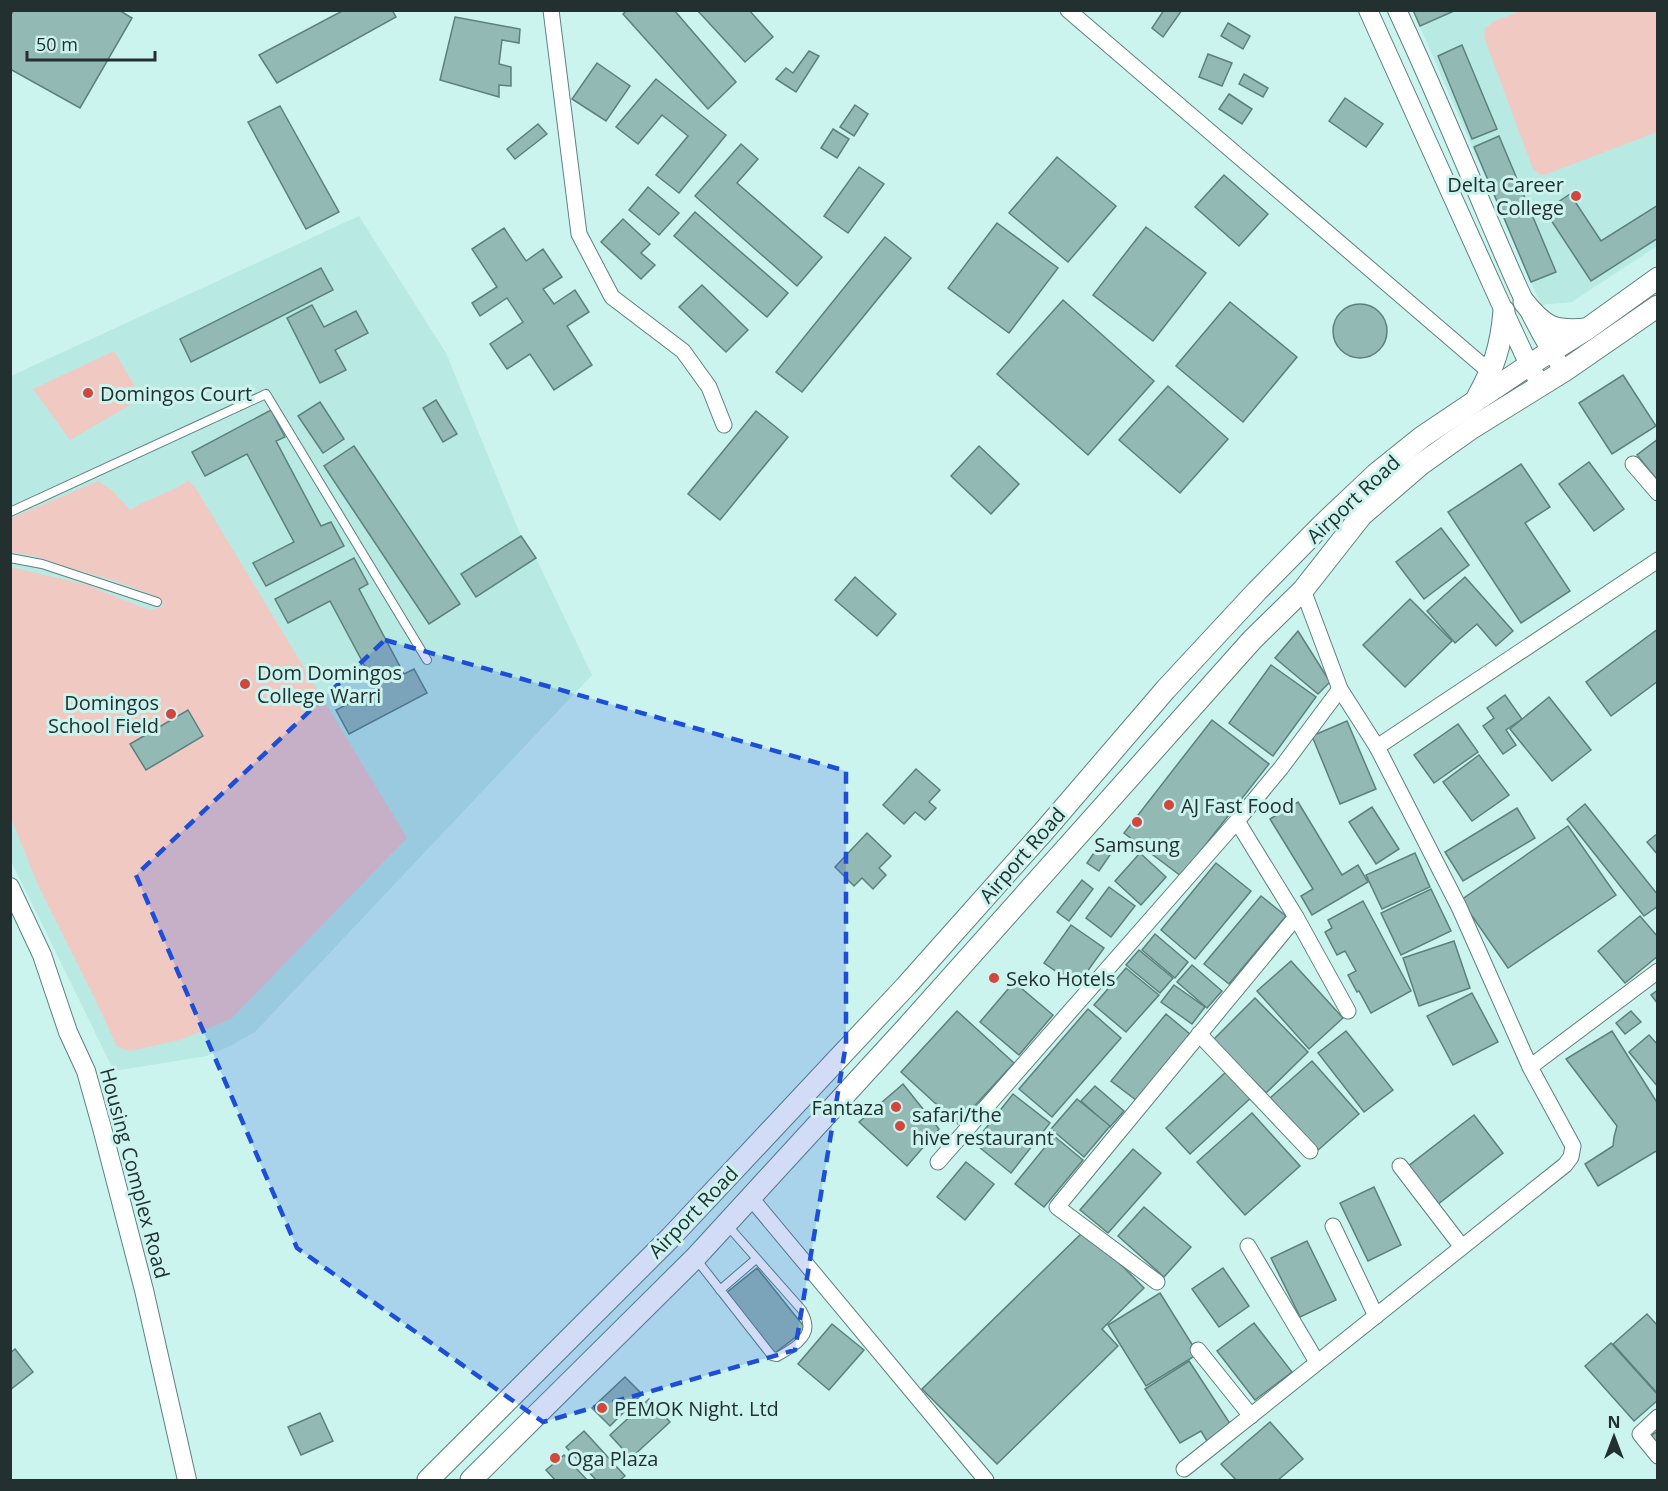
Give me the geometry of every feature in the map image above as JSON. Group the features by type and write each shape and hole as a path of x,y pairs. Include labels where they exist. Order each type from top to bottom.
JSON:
{"main road":[{"name":"Airport Road","path":"428,1480 670,1237 907,985 1166,689 1322,525 1376,474 1422,437 1587,329 1658,278"},
{"path":"1524,302 1535,315 1560,330 1587,329"},
{"name":"Airport Road","path":"471,1480 727,1224 898,1037 1252,640 1303,590 1362,515 1429,459 1472,428 1564,371 1658,306"},
{"path":"1477,399 1496,361 1502,338 1504,311"},
{"path":"603,1305 627,1326"}],"street":[{"path":"551,10 579,234 612,297 683,351 709,387 724,424"},
{"path":"1068,10 1490,372"},
{"path":"1368,10 1504,311 1541,385"},
{"path":"1397,10 1524,302 1564,371"},
{"path":"1633,464 1658,493"},
{"path":"1377,747 1658,560"},
{"path":"1184,1469 1565,1165 1571,1157 1573,1146 1530,1066 1460,907 1377,747 1340,689 1303,590"},
{"path":"939,1162 1237,821 1281,768 1340,689"},
{"path":"1237,821 1296,917 1348,1011"},
{"name":"Housing Complex Road","path":"10,887 42,955 68,1032 86,1071 144,1290 187,1480"},
{"path":"1156,1282 1057,1207 1296,917"},
{"path":"1530,1066 1658,972"},
{"path":"1199,1034 1310,1151"},
{"path":"1400,1166 1462,1247"},
{"path":"751,1198 986,1480"},
{"path":"1333,1226 1376,1316"},
{"path":"1248,1246 1317,1362"},
{"path":"1198,1350 1251,1416"},
{"path":"1658,1417 1640,1434 1658,1456"}],"lane":[{"path":"10,512 266,394 427,660"},
{"path":"10,558 42,564 157,602"},
{"path":"695,1258 772,1356 777,1357 790,1349 805,1335 808,1326 802,1310 727,1224"},
{"path":"720,1290 756,1259"}],"highlighted area":[{"path":"385,640 846,771 846,1044 795,1350 543,1422 297,1248 136,875"}],"shaded area":[{"name":"Delta Career College","path":"1413,11 1657,11 1657,246 1572,302 1541,305"},
{"path":"1520,11 1657,11 1657,132 1547,174 1541,175 1533,169 1484,37 1485,28 1495,21"},
{"name":"Dom Domingos College Warri","path":"359,216 446,353 521,536 536,558 592,675 255,1032 207,1056 114,1071 11,861 11,376"},
{"name":"Domingos Court","path":"114,351 142,398 70,440 33,389"},
{"name":"Domingos School Field","path":"98,481 113,491 130,510 188,481 195,487 407,838 231,1019 180,1040 130,1051 117,1047 38,885 11,818 10,567 88,585 151,610 164,606 153,595 112,580 35,556 11,552 11,518"}],"building":[{"path":"14,10 119,10 132,18 80,108 10,69 10,16"},
{"path":"344,10 392,10 396,17 277,83 259,55"},
{"path":"627,10 674,10 736,82 708,109 623,14"},
{"path":"697,10 749,10 773,37 745,62"},
{"path":"1164,10 1182,10 1163,37 1152,28"},
{"path":"1413,10 1454,10 1454,11 1420,26"},
{"path":"455,17 520,29 519,43 502,40 499,64 511,67 511,86 499,85 499,97 440,80"},
{"path":"1228,23 1250,36 1243,49 1221,36"},
{"path":"1462,45 1497,129 1472,139 1438,56"},
{"path":"809,51 819,56 796,92 776,79 786,68 793,73"},
{"path":"1208,54 1232,63 1222,86 1199,77"},
{"path":"597,63 630,86 606,121 572,99"},
{"path":"1244,74 1268,88 1263,97 1239,84"},
{"path":"656,79 726,135 679,193 656,175 688,136 662,115 638,144 616,127"},
{"path":"1229,94 1252,109 1242,124 1219,109"},
{"path":"1345,98 1383,124 1366,147 1329,121"},
{"path":"855,105 868,114 854,136 840,127"},
{"path":"280,106 339,212 306,229 248,122"},
{"path":"538,124 547,134 515,159 507,149"},
{"path":"833,129 849,139 837,158 821,148"},
{"path":"1499,136 1556,272 1531,282 1474,147"},
{"path":"741,144 758,159 737,183 822,257 797,286 695,196"},
{"path":"1057,157 1116,206 1068,262 1009,213"},
{"path":"859,167 884,184 848,233 824,216"},
{"path":"1224,175 1268,214 1239,246 1195,207"},
{"path":"648,187 679,213 659,235 629,210"},
{"path":"1570,194 1601,241 1658,205 1658,238 1591,281 1545,211"},
{"path":"695,212 788,293 767,317 674,236"},
{"path":"623,219 650,244 641,253 655,265 641,279 601,242"},
{"path":"997,223 1058,268 1009,333 948,288"},
{"path":"1146,227 1206,273 1153,341 1093,295"},
{"path":"504,228 526,261 543,249 562,277 543,289 554,304 575,290 589,312 567,326 592,365 554,390 530,354 507,369 490,344 523,322 507,298 480,316 472,303 497,287 472,249"},
{"path":"885,237 911,258 802,392 776,372"},
{"path":"321,268 333,290 191,362 180,339"},
{"path":"702,285 748,330 726,352 679,307"},
{"path":"1063,300 1154,381 1088,455 997,374"},
{"path":"1230,302 1297,357 1243,422 1176,366"},
{"path":"1355,304 1365,304 1375,308 1383,316 1387,331 1383,346 1375,354 1365,358 1355,358 1345,354 1337,346 1333,336 1333,326 1337,316 1345,308"},
{"path":"312,305 324,327 356,311 368,333 335,350 346,370 320,383 287,318"},
{"path":"1623,375 1656,426 1612,454 1579,403"},
{"path":"1168,386 1228,439 1180,493 1119,440"},
{"path":"436,400 457,434 443,442 423,408"},
{"path":"320,402 344,439 323,453 298,416"},
{"path":"271,410 285,437 276,441 321,526 331,522 344,546 266,586 253,563 294,542 247,454 205,476 192,452"},
{"path":"756,411 788,437 720,520 688,494"},
{"path":"1658,439 1658,481 1637,455"},
{"path":"354,446 460,604 429,624 324,466"},
{"path":"979,446 1019,484 991,514 951,476"},
{"path":"1589,462 1624,509 1594,531 1559,484"},
{"path":"1521,464 1550,507 1525,523 1570,591 1521,623 1448,512"},
{"path":"1441,528 1469,565 1424,599 1396,562"},
{"path":"521,536 536,558 476,597 461,574"},
{"path":"354,558 368,584 359,589 404,674 414,669 427,693 349,734 336,710 377,689 330,601 288,623 275,599"},
{"path":"855,577 896,614 877,636 835,600"},
{"path":"1465,577 1513,631 1496,646 1477,624 1455,643 1427,611"},
{"path":"1410,599 1452,641 1405,687 1363,645"},
{"path":"1658,629 1658,681 1611,716 1586,682"},
{"path":"1298,631 1330,682 1318,694 1275,658"},
{"path":"1271,665 1316,697 1273,756 1229,723"},
{"path":"1505,695 1522,719 1506,730 1516,745 1503,754 1483,726 1494,718 1487,708"},
{"path":"1549,697 1591,750 1552,781 1510,729"},
{"path":"188,710 203,736 146,770 130,744"},
{"path":"1212,720 1269,764 1181,876 1124,833"},
{"path":"1347,721 1376,789 1340,804 1312,736"},
{"path":"1458,724 1478,752 1434,783 1414,755"},
{"path":"1479,755 1509,795 1472,821 1443,782"},
{"path":"916,769 940,790 929,802 936,808 925,820 915,812 904,824 883,805"},
{"path":"1298,802 1342,875 1358,865 1368,882 1312,915 1301,896 1313,889 1270,819"},
{"path":"1585,804 1658,895 1658,906 1644,916 1567,819"},
{"path":"1372,807 1399,849 1376,864 1349,822"},
{"path":"1517,808 1535,838 1463,881 1445,852"},
{"path":"1568,826 1616,895 1508,968 1461,900"},
{"path":"867,833 891,856 879,868 886,875 873,889 862,878 854,886 835,867"},
{"path":"1658,833 1658,855 1647,842"},
{"path":"1098,847 1110,855 1099,871 1087,863"},
{"path":"1140,853 1166,877 1141,905 1115,881"},
{"path":"1415,853 1430,887 1382,909 1366,875"},
{"path":"1216,863 1251,891 1195,959 1161,930"},
{"path":"1082,880 1093,889 1069,921 1057,912"},
{"path":"1109,887 1135,906 1111,937 1086,918"},
{"path":"1431,889 1451,931 1401,955 1381,913"},
{"path":"1261,896 1286,916 1229,984 1204,964"},
{"path":"1363,901 1411,991 1371,1013 1348,975 1356,971 1345,951 1337,955 1325,932 1332,928 1328,920"},
{"path":"1640,916 1658,937 1658,956 1625,983 1598,951"},
{"path":"1071,925 1104,948 1077,986 1044,963"},
{"path":"1155,934 1188,962 1175,978 1142,950"},
{"path":"1454,941 1470,988 1419,1006 1403,958"},
{"path":"1139,950 1173,978 1160,993 1126,965"},
{"path":"1291,961 1343,1018 1309,1049 1257,991"},
{"path":"1192,965 1222,991 1207,1008 1177,982"},
{"path":"1126,968 1159,995 1126,1032 1094,1005"},
{"path":"1014,982 1053,1015 1019,1055 980,1022"},
{"path":"1174,985 1205,1007 1192,1024 1161,1002"},
{"path":"1658,990 1658,1004 1651,995"},
{"path":"1472,993 1498,1042 1453,1065 1427,1016"},
{"path":"1255,998 1308,1052 1266,1093 1213,1040"},
{"path":"1088,1009 1121,1038 1052,1117 1019,1089"},
{"path":"957,1011 1014,1063 958,1124 901,1072"},
{"path":"1631,1011 1641,1022 1625,1034 1616,1023"},
{"path":"1166,1014 1190,1034 1136,1100 1111,1081"},
{"path":"1346,1031 1393,1090 1364,1112 1318,1053"},
{"path":"1612,1031 1658,1104 1658,1150 1598,1186 1585,1164 1613,1146 1617,1126 1566,1059"},
{"path":"1649,1035 1658,1045 1658,1087 1629,1052"},
{"path":"1312,1061 1359,1114 1317,1151 1270,1098"},
{"path":"1229,1069 1254,1095 1190,1154 1166,1128"},
{"name":"safari/the hive restaurant","path":"903,1084 939,1129 907,1166 859,1122"},
{"path":"1095,1086 1124,1111 1110,1127 1081,1101"},
{"path":"1013,1094 1050,1123 1011,1173 974,1143"},
{"path":"1077,1099 1110,1126 1084,1157 1051,1129"},
{"path":"1252,1113 1300,1166 1245,1215 1197,1162"},
{"path":"1474,1115 1503,1153 1437,1205 1407,1167"},
{"path":"1054,1136 1083,1160 1044,1207 1015,1184"},
{"path":"1133,1149 1161,1173 1108,1233 1080,1210"},
{"path":"966,1162 994,1184 965,1220 937,1197"},
{"path":"1374,1187 1401,1245 1368,1261 1340,1203"},
{"path":"1144,1207 1191,1247 1164,1277 1118,1236"},
{"path":"1086,1229 1144,1288 1102,1329 1118,1346 997,1464 922,1389"},
{"path":"1307,1241 1336,1300 1300,1317 1271,1258"},
{"path":"757,1268 806,1329 775,1353 726,1293"},
{"path":"1223,1268 1249,1306 1219,1327 1192,1289"},
{"path":"1160,1293 1198,1354 1146,1386 1108,1325"},
{"path":"1647,1314 1658,1326 1658,1394 1613,1344"},
{"path":"1254,1323 1292,1372 1255,1400 1217,1351"},
{"path":"832,1324 864,1350 829,1390 798,1364"},
{"path":"1611,1343 1658,1395 1658,1400 1634,1421 1585,1366"},
{"path":"15,1349 33,1372 10,1390 10,1353"},
{"path":"1189,1361 1231,1425 1207,1441 1201,1431 1180,1443 1145,1389"},
{"path":"625,1377 642,1394 610,1426 592,1408"},
{"path":"649,1399 670,1422 631,1458 610,1435"},
{"path":"320,1413 333,1441 301,1455 288,1427"},
{"path":"1270,1422 1303,1459 1278,1480 1236,1480 1221,1464"},
{"path":"584,1431 625,1476 620,1480 596,1480 566,1447"},
{"path":"1658,1431 1658,1447 1649,1437"},
{"path":"564,1455 587,1480 555,1480 546,1470"}],"place":[{"name":"Delta Career College","path":"1576,196"},
{"name":"Domingos Court","path":"88,393"},
{"name":"Dom Domingos College Warri","path":"245,684"},
{"name":"Domingos School Field","path":"171,714"},
{"name":"AJ Fast Food","path":"1169,805"},
{"name":"Samsung","path":"1137,822"},
{"name":"Seko Hotels","path":"994,978"},
{"name":"Fantaza","path":"896,1107"},
{"name":"safari/the hive restaurant","path":"900,1126"},
{"name":"PEMOK Night. Ltd","path":"602,1408"},
{"name":"Oga Plaza","path":"555,1458"}]}
